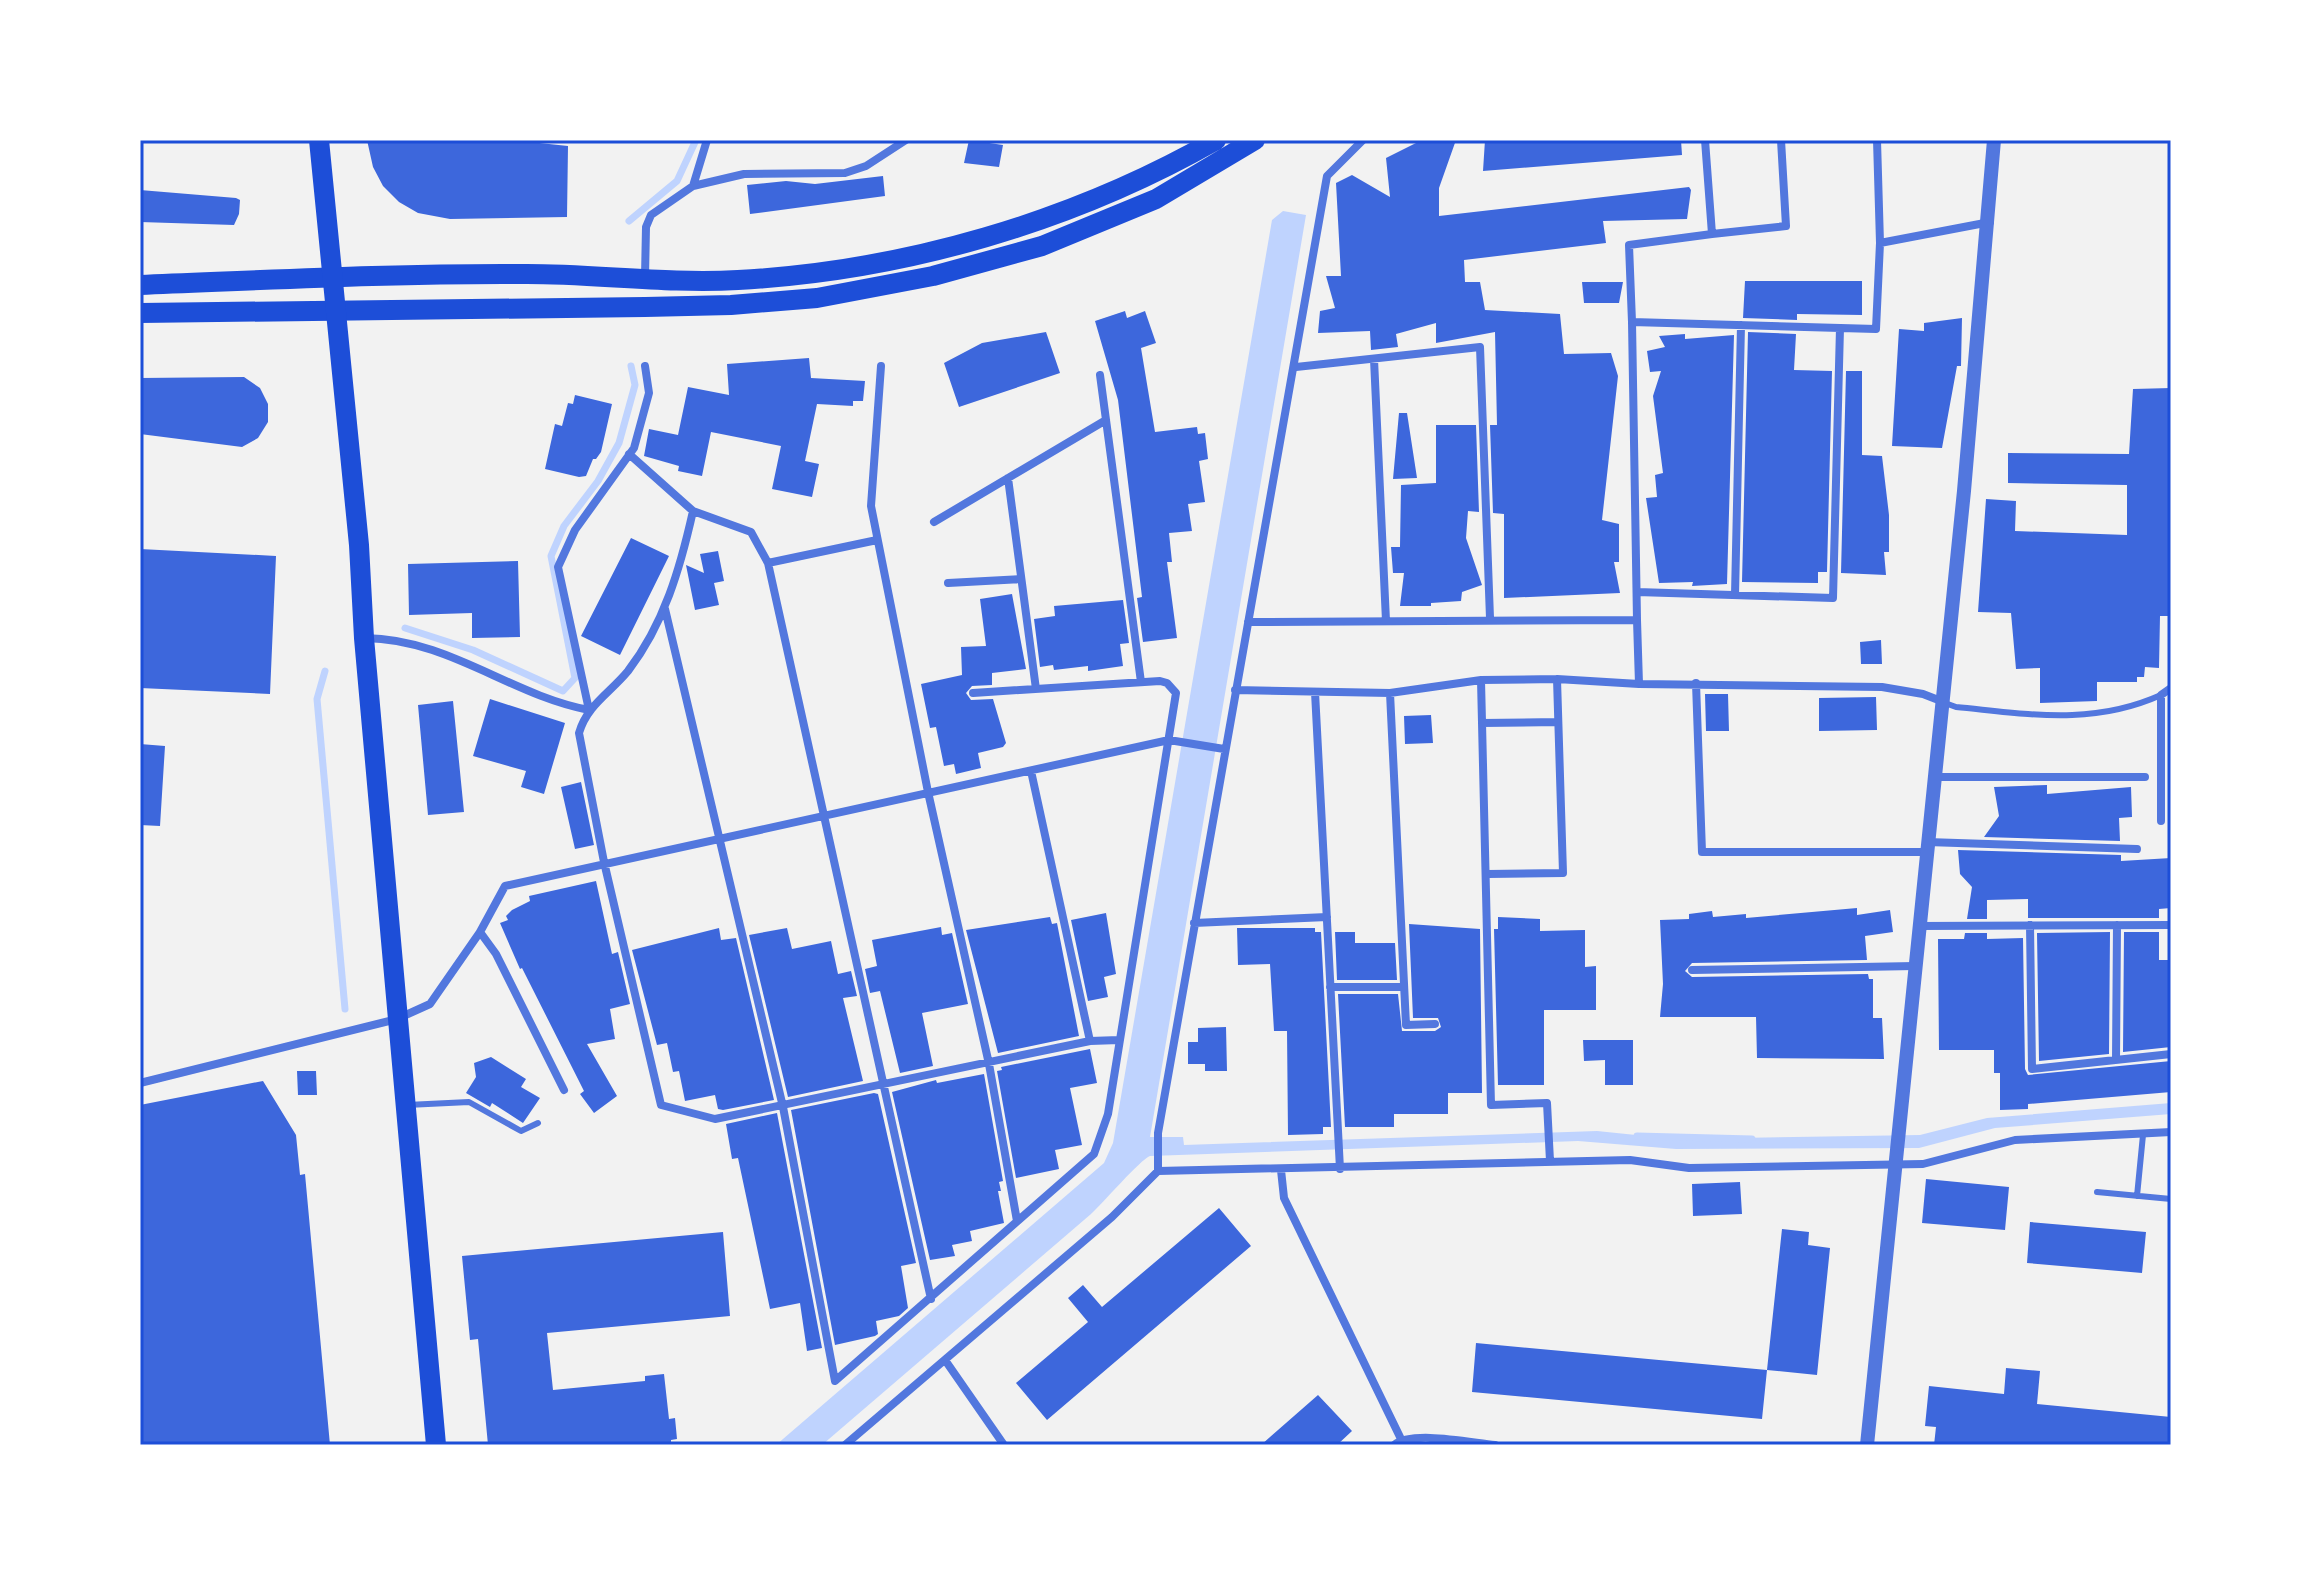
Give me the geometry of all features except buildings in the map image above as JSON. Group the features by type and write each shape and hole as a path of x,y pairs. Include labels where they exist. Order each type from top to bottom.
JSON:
{"main road":[{"path":"319,140 359,545 364,638 436,1445"},
{"path":"140,285 333,277 528,274 686,281 783,276 926,253 1073,207 1216,140"},
{"path":"140,313 731,305 875,288 991,262 1103,223 1156,199 1255,140"}],"street":[{"path":"693,186 707,140"},
{"path":"645,279 646,227 651,215 693,186 744,174 852,172 906,140"},
{"path":"849,1443 1112,1217 1158,1171 1158,1133 1220,749 1235,690 1296,367 1327,176 1363,140"},
{"path":"1705,140 1712,234"},
{"path":"1639,684 1629,245 1786,226 1781,140"},
{"path":"1632,322 1876,329 1880,243 1877,140"},
{"path":"1867,1445 1990,222 1994,140"},
{"path":"1880,243 1990,222"},
{"path":"1735,595 1741,325"},
{"path":"1637,592 1833,598 1840,328"},
{"path":"1296,367 1480,347 1490,618"},
{"path":"1374,359 1386,621"},
{"path":"589,710 558,567 575,530 634,448 649,393 645,366"},
{"path":"881,366 871,506 928,792 989,1064 1017,1221"},
{"path":"1100,375 1141,682"},
{"path":"934,522 1106,420"},
{"path":"629,454 693,511 751,532 768,563 931,1299"},
{"path":"1008,478 1036,689"},
{"path":"693,511 681,566 665,609 628,671 589,710 579,733 604,862 661,1105 715,1119 886,1086 1090,1041 1119,1040"},
{"path":"768,563 877,540"},
{"path":"948,583 1021,579"},
{"path":"665,609 783,1107 835,1381 1094,1154 1108,1114 1174,741 1176,701 1173,688 1160,681 973,693"},
{"path":"1248,622 1490,618 1637,620"},
{"path":"364,638 399,638 469,661 563,705 589,710"},
{"path":"1235,690 1390,693 1481,680 1557,679 1639,684 1882,687 1923,694 1941,701"},
{"path":"1488,874 1563,873 1557,679"},
{"path":"1481,680 1488,874 1491,1105 1547,1103 1550,1161"},
{"path":"1696,683 1702,852 1927,847 2137,849"},
{"path":"2161,821 2161,695 2171,688"},
{"path":"1315,692 1340,1169"},
{"path":"1390,693 1406,1025 1435,1024"},
{"path":"1482,723 1558,722"},
{"path":"140,1083 397,1019 430,1004 480,932 505,886 823,813 1174,741 1220,749"},
{"path":"1031,771 1090,1041"},
{"path":"1934,777 2145,777"},
{"path":"1194,923 1327,917"},
{"path":"2030,925 2032,1069 2171,1054"},
{"path":"2116,1060 2117,925"},
{"path":"1919,926 2171,925"},
{"path":"480,932 496,954 564,1090"},
{"path":"1692,970 1915,966"},
{"path":"1330,987 1404,987"},
{"path":"1158,1171 1630,1160 1689,1168 1896,1161 1923,1164 2015,1140 2171,1132"},
{"path":"1281,1170 1284,1198 1398,1442 1495,1445"},
{"path":"945,1360 1004,1445"}],"lane":[{"path":"1941,701 1956,707 2040,715 2109,714 2161,695"},
{"path":"405,1105 469,1102 521,1131 538,1123"},
{"path":"2137,1196 2143,1135"},
{"path":"2097,1192 2171,1199"}],"water":[{"path":"1283,211 1306,215 1150,1137 1183,1137 1184,1145 1597,1131 1675,1139 1920,1135 1987,1118 2171,1103 2171,1114 1995,1128 1919,1148 1676,1149 1578,1141 1150,1156 1091,1214 822,1445 776,1445 1104,1163 1113,1143 1272,220"}],"waterway":[{"path":"629,221 677,181 696,140"},
{"path":"405,628 473,650 563,691 575,678 551,556 564,526 598,481 619,443 635,385 631,366"},
{"path":"325,671 317,699 345,1009"},
{"path":"1637,1136 1752,1139"}]}
